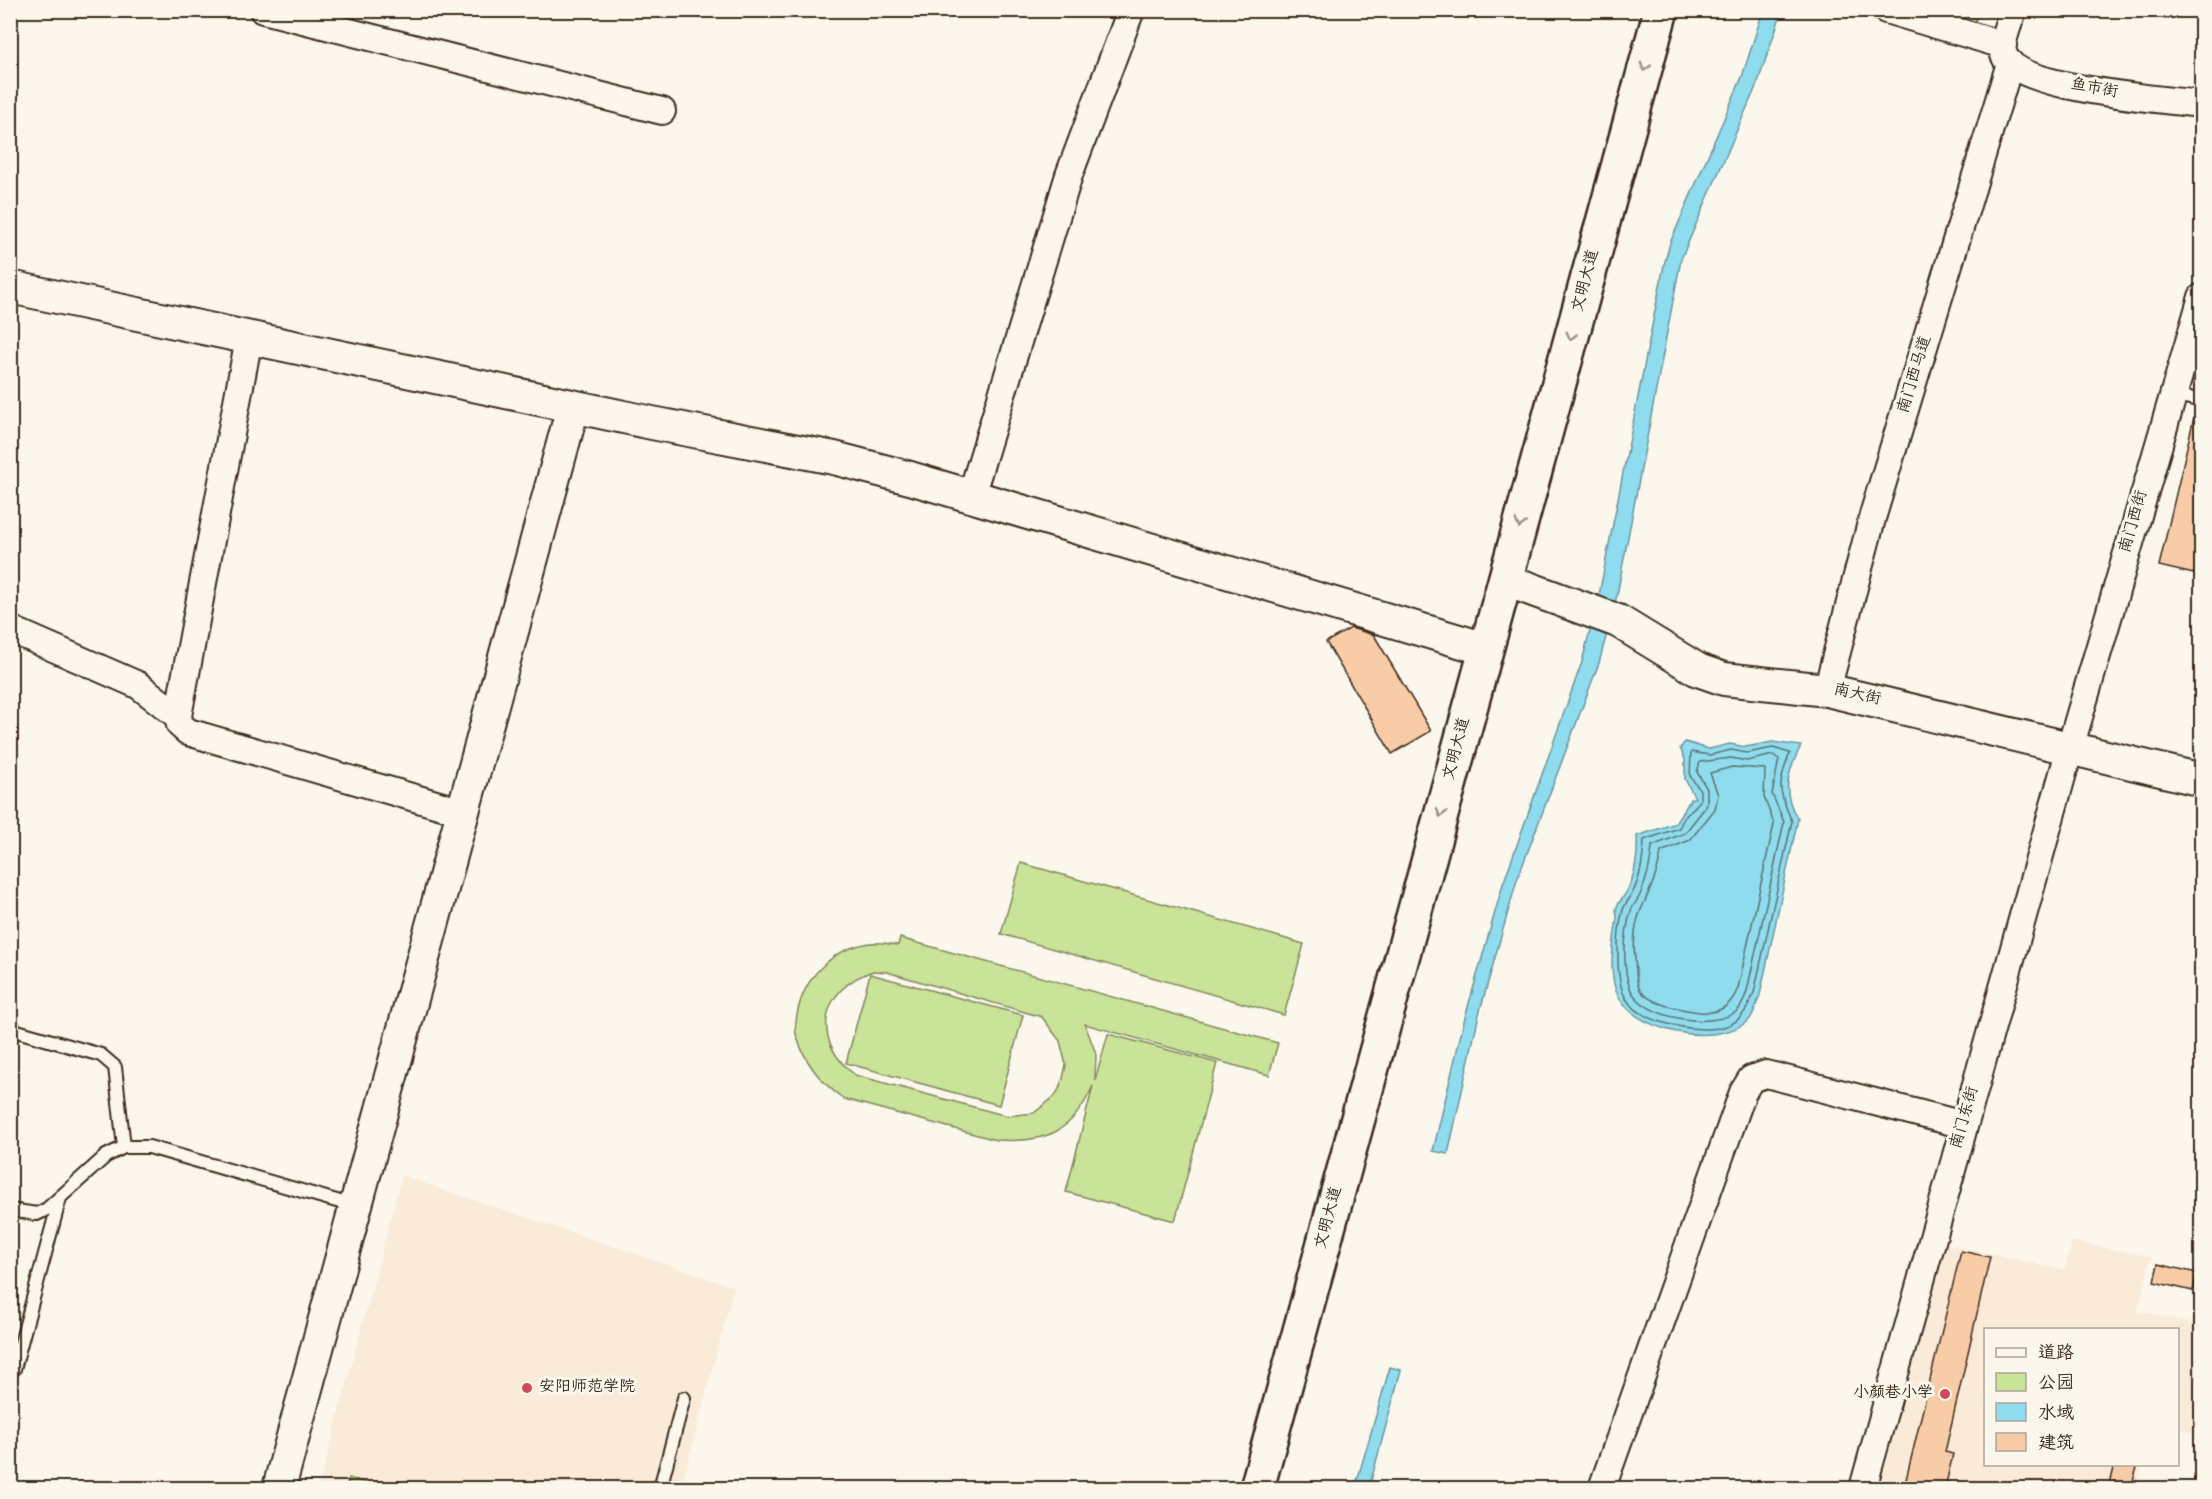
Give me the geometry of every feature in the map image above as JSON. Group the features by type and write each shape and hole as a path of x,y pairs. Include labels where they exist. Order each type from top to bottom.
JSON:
{"main road":[{"name":"文明大道","path":"1257,1488 1660,10"},
{"name":"文明大道","path":"1279,1488 1683,10"}],"street":[{"path":"263,10 662,111"},
{"path":"971,496 1069,175 1131,10"},
{"name":"鱼市街","path":"1886,10 2006,54 2023,71 2063,85 2202,104"},
{"name":"南门西马道","path":"1827,690 1873,516 2006,54 2013,10"},
{"path":"10,287 573,407 834,458 971,496 1486,649"},
{"name":"南门西街","path":"2070,748 2202,297"},
{"path":"249,338 178,716 180,725 188,732 463,812"},
{"path":"279,1488 573,407"},
{"name":"南大街","path":"1525,587 1618,621 1698,670 1724,679 1827,690 2202,780"},
{"path":"10,628 138,685 178,716"},
{"name":"南门东街","path":"1863,1488 2070,748"},
{"path":"1602,1488 1743,1092 1751,1079 1766,1074 1964,1125"}],"lane":[{"path":"2173,394 2202,401"},
{"path":"10,1029 101,1055 116,1067 124,1147"},
{"path":"10,1210 37,1214 60,1198 106,1156 124,1147 149,1147 355,1207"},
{"path":"10,1368 14,1369 60,1198"},
{"path":"660,1488 684,1398"}],"shaded area":[{"name":"安阳师范学院","path":"402,1176 734,1287 681,1488 319,1488"},
{"name":"小颜巷小学","path":"2072,1241 2151,1257 2138,1311 2201,1325 2201,1434 2179,1429 2179,1328 1984,1328 1984,1466 2142,1466 2136,1488 1900,1488 1881,1484 1945,1244 2065,1270"}],"green space":[{"path":"1979,10 1975,22 1934,11"},
{"path":"1021,863 1304,944 1284,1015 1001,934"},
{"path":"900,938 1278,1043 1269,1075 1085,1024 1096,1054 1095,1081 1108,1034 1217,1063 1175,1221 1066,1192 1093,1086 1076,1115 1055,1132 1029,1139 996,1140 844,1099 814,1071 796,1034 799,1006 809,983 825,964 845,950 873,943 898,945","holes":["873,971 887,972 1042,1017 1060,1041 1066,1065 1062,1083 1055,1096 1034,1113 1007,1116 855,1075 841,1062 832,1047 827,1032 827,1017 832,1003 841,990 855,979"]},
{"path":"870,974 1023,1015 999,1105 846,1063"},
{"path":"349,1478 385,1488 346,1488"}],"water":[{"path":"1763,11 1782,11 1758,82 1681,259 1617,595 1599,663 1517,880 1479,1014 1448,1154 1433,1151 1464,1021 1503,884 1582,662 1600,590 1670,243 1742,77"},
{"path":"1685,742 1709,749 1730,744 1746,747 1772,742 1801,746 1792,765 1788,783 1789,800 1798,819 1760,995 1749,1020 1735,1029 1717,1033 1676,1032 1638,1017 1624,1005 1616,991 1612,973 1616,909 1627,892 1633,876 1637,856 1637,836 1676,823 1690,799 1695,798 1685,779 1685,759 1680,748"},
{"path":"1390,1367 1401,1370 1369,1488 1355,1488"}],"building":[{"path":"2195,413 2202,414 2202,542 2194,574 2159,566"},
{"path":"1351,628 1374,635 1431,731 1392,754 1326,642"},
{"path":"1961,1251 1990,1257 1945,1452 1953,1454 1945,1488 1904,1488"},
{"path":"2158,1264 2197,1273 2193,1291 2154,1282"},
{"path":"2114,1466 2137,1466 2131,1488 2109,1488"}],"place":[{"name":"安阳师范学院","path":"527,1388"},
{"name":"小颜巷小学","path":"1945,1394"}]}
